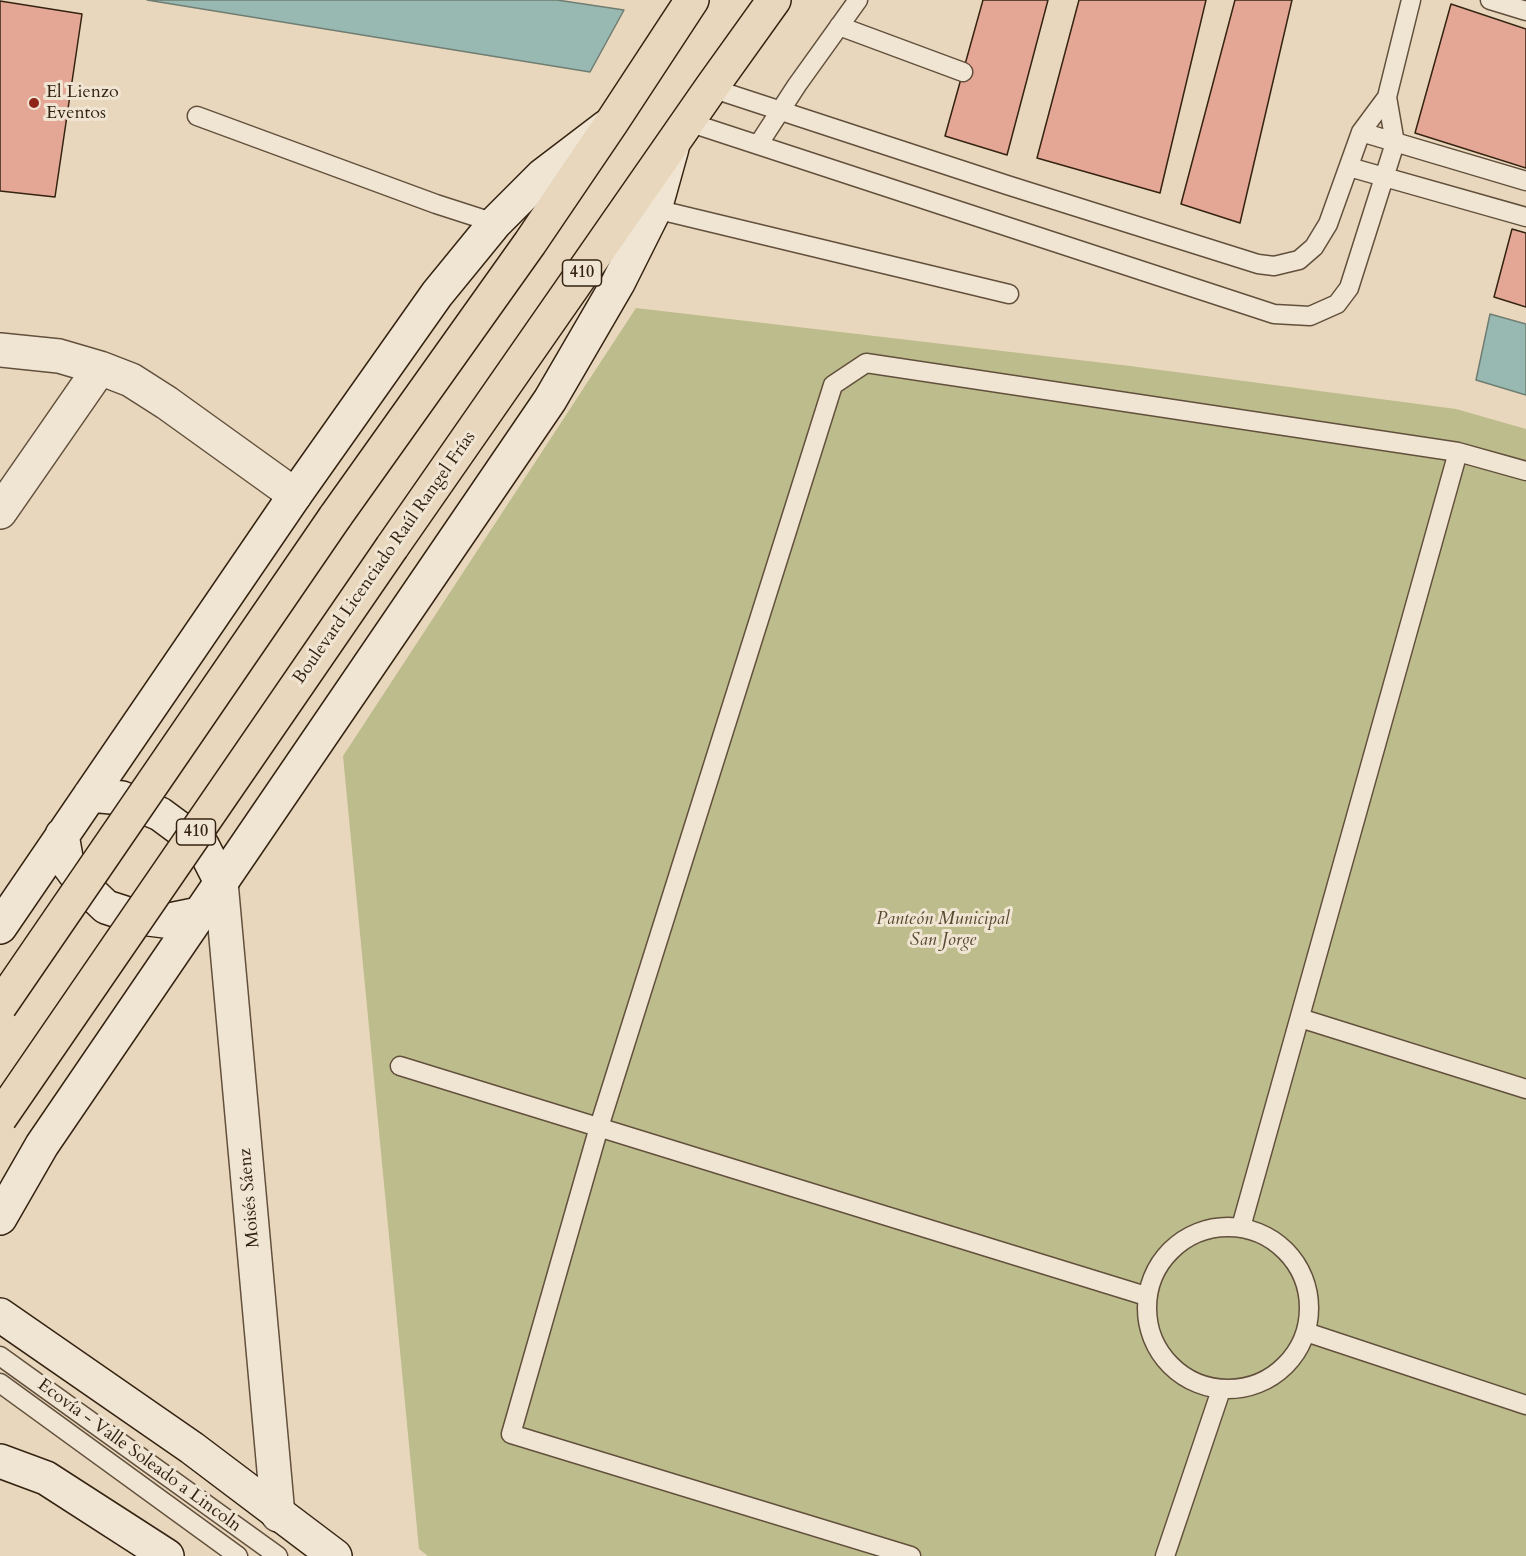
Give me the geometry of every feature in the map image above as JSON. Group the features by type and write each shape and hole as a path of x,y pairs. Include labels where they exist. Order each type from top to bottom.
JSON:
{"main road":[{"path":"0,1006 335,517 530,243 692,0"},
{"name":"Boulevard Licenciado Raúl Rangel Frías","path":"0,1118 392,547 774,0"},
{"path":"0,927 295,495 437,294 495,223 543,175 612,122"},
{"path":"0,1218 42,1145 550,400 607,304 655,209 680,133"},
{"path":"0,350 59,356 131,380 167,403 295,495"},
{"path":"0,512 100,368"},
{"path":"90,795 122,798 160,814 202,845 221,882"},
{"path":"62,835 68,863 85,887 106,907 140,918 165,921 199,914"},
{"name":"Moisés Sáenz","path":"221,882 278,1515"},
{"path":"0,1315 192,1448 335,1556"},
{"path":"0,1461 46,1478 167,1556"}],"lane":[{"path":"758,145 858,0"},
{"path":"711,88 1007,185 1266,265 1280,265 1299,260 1314,247 1328,224 1361,132 1387,97 1411,0"},
{"path":"1490,0 1526,11"},
{"path":"839,26 963,72"},
{"path":"680,133 758,145 1274,314 1310,316 1337,304 1349,288 1395,143 1387,97"},
{"path":"197,116 425,200 495,223"},
{"path":"1361,132 1526,181"},
{"path":"1349,167 1526,217"},
{"path":"655,209 1009,294"},
{"path":"911,1556 511,1434 599,1127 833,385 866,363 1458,452 1526,471"},
{"path":"1241,1227 1458,452"},
{"path":"1300,1018 1526,1089"},
{"path":"400,1066 1146,1296"},
{"path":"1215,1227 1241,1227 1268,1237 1289,1254 1304,1277 1310,1305 1306,1332 1294,1357 1274,1376 1248,1388 1221,1390 1194,1383 1171,1368 1155,1347 1146,1322 1146,1296 1154,1272 1169,1251 1190,1235 1215,1227"},
{"path":"1306,1332 1526,1405"},
{"name":"Ecovía - Valle Soleado a Lincoln","path":"0,1356 278,1556"},
{"path":"0,1383 238,1556"},
{"path":"1165,1556 1221,1390"}],"green space":[{"name":"Panteón Municipal San Jorge","path":"636,308 1130,366 1456,409 1526,429 1526,1556 428,1556 419,1549 343,756"}],"water":[{"path":"147,0 557,0 624,10 590,72"},
{"path":"1490,314 1526,324 1526,395 1476,380"}],"building":[{"path":"983,0 1048,0 1007,155 945,136"},
{"path":"1079,0 1206,0 1160,193 1037,158"},
{"path":"1235,0 1292,0 1240,223 1181,204"},
{"name":"El Lienzo Eventos","path":"0,1 82,14 55,197 0,191"},
{"path":"1451,4 1526,29 1526,168 1415,133"},
{"path":"1512,229 1526,233 1526,307 1494,297"}],"place":[{"name":"El Lienzo Eventos","path":"34,103"}]}
